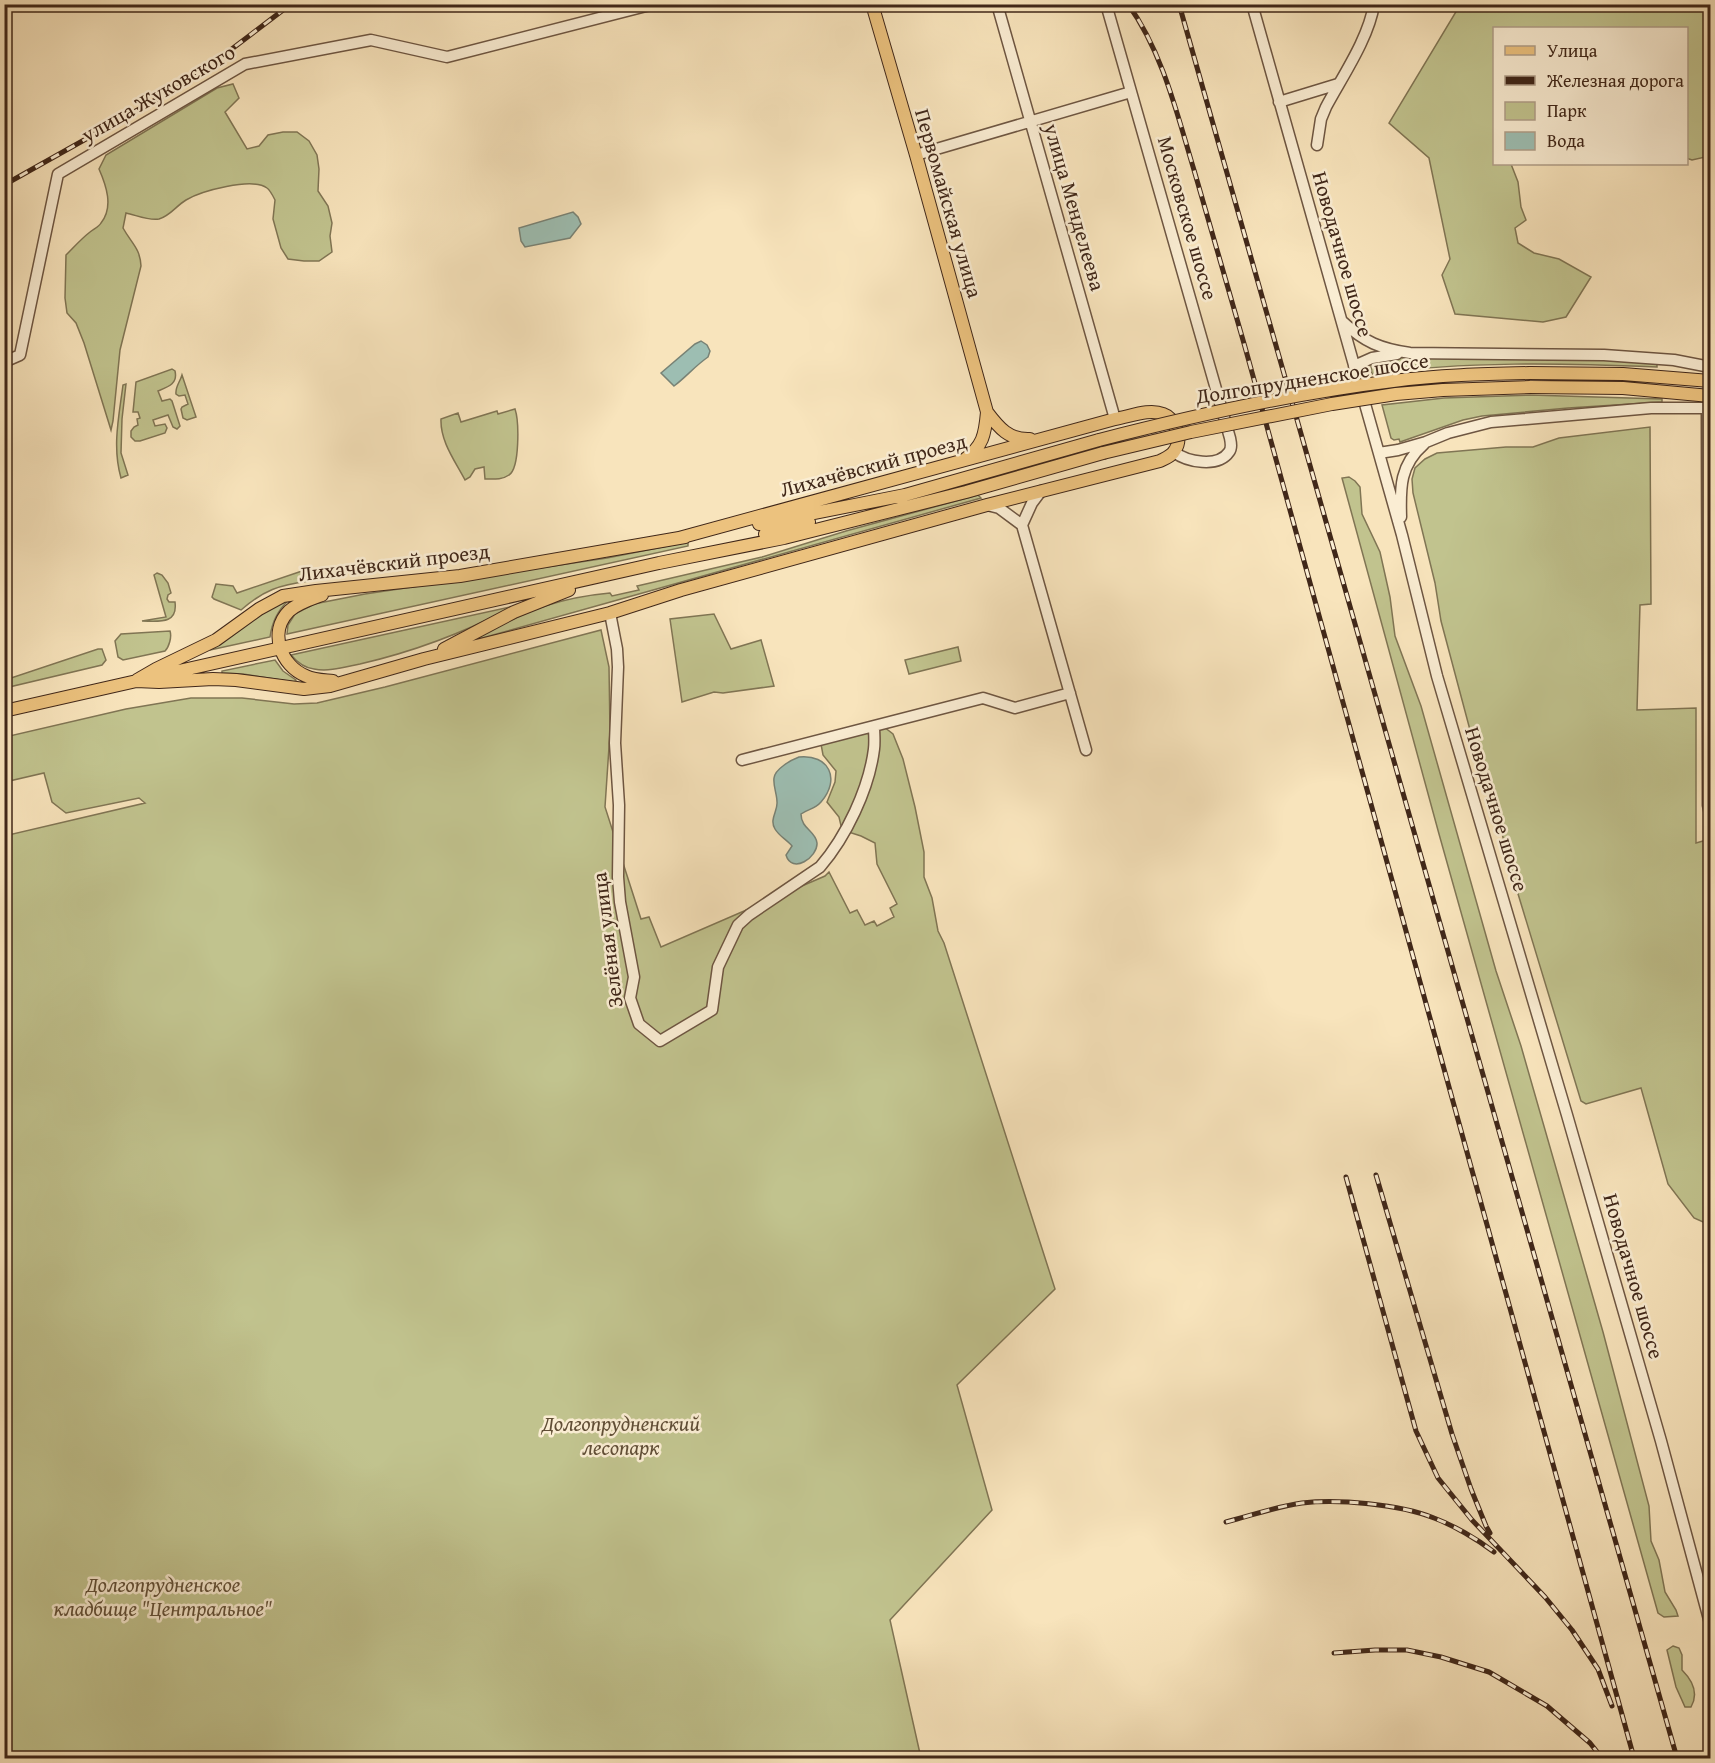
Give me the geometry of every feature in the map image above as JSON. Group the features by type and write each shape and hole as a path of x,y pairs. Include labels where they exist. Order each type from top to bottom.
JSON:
{"main road":[{"name":"Первомайская улица","path":"872,4 987,412"},
{"name":"Долгопрудненское шоссе","path":"964,486 1099,440 1222,411 1394,380 1530,373 1623,374 1710,381"},
{"name":"Долгопрудненское шоссе","path":"964,486 1191,432 1332,404 1396,394 1530,387 1623,388 1709,404"},
{"path":"987,412 1006,434 1025,440 1043,438"},
{"path":"960,462 972,453 982,439 987,412"},
{"name":"Долгопрудненское шоссе","path":"1043,438 1115,419 1149,412 1161,413 1170,418 1175,425 1178,440 1174,452"},
{"name":"Лихачёвский проезд","path":"679,538 1043,438"},
{"path":"424,659 610,613 681,590 987,505 1160,461 1174,452"},
{"name":"Лихачёвский проезд","path":"136,681 216,640 269,602 282,596 460,576 964,486"},
{"name":"Лихачёвский проезд","path":"4,711 659,563 783,538 964,486"},
{"name":"Лихачёвский проезд","path":"659,563 905,495"},
{"path":"424,659 514,612 600,577"},
{"path":"343,588 298,605 288,612 279,630 278,639 287,663 295,671 306,677 344,681"},
{"name":"Лихачёвский проезд","path":"136,681 213,679 304,689 330,686 424,659"}],"street":[{"name":"улица Жуковского","path":"4,362 20,355 58,174 245,64 371,40 447,57 654,4"},
{"name":"улица Менделеева","path":"997,4 1115,419"},
{"name":"Московское шоссе","path":"1106,4 1231,443 1228,454 1212,461 1188,460 1174,452"},
{"name":"Новодачное шоссе","path":"1252,4 1402,535 1437,676 1658,1430 1710,1623"},
{"path":"1317,145 1321,119 1367,31 1374,4"},
{"path":"1280,102 1338,84"},
{"path":"916,155 1131,92"},
{"path":"1342,322 1376,346 1392,351 1604,355 1674,360 1710,367"},
{"path":"1354,366 1372,358 1410,353"},
{"path":"1378,453 1398,450 1448,433 1491,422 1709,404 1708,792 1710,814"},
{"path":"1402,535 1400,503 1402,480 1406,465 1413,453 1426,442"},
{"path":"1022,525 1032,503 1041,491"},
{"path":"987,505 999,508 1022,525 1086,750"},
{"name":"Зелёная улица","path":"610,613 618,667 615,743 618,877 620,902 634,977 630,998 639,1024 660,1041 712,1010 718,967 738,925 749,915 820,867 846,831 857,807 874,750 874,726"},
{"path":"742,760 983,698 1015,708 1070,693"}],"green space":[{"path":"1460,5 1710,5 1710,156 1692,160 1688,159 1688,27 1493,27 1493,165 1511,165 1518,182 1521,207 1526,220 1515,228 1518,243 1534,253 1559,259 1591,277 1566,317 1543,322 1455,314 1442,275 1450,259 1429,158 1389,123"},
{"path":"233,84 239,98 225,112 247,149 259,146 268,135 283,132 297,132 309,141 317,155 318,191 328,206 332,223 330,236 332,252 319,261 288,259 281,248 273,219 275,200 268,189 260,185 226,186 203,193 186,200 159,219 147,219 126,213 123,228 137,250 141,266 120,350 111,430 84,343 76,323 67,313 66,255 99,226 105,217 108,203 99,169 106,155 217,88"},
{"path":"1387,357 1597,359 1657,364 1657,367 1514,364 1443,367 1372,374 1371,366 1375,363 1386,362"},
{"path":"172,369 176,375 174,382 158,391 162,401 170,399 172,401 180,426 177,429 173,427 168,415 153,420 155,426 165,424 167,428 165,433 135,441 131,437 131,431 138,425 137,419 140,418 138,412 133,412 136,382"},
{"path":"182,375 196,417 187,420 183,418 181,409 188,404 185,395 176,394"},
{"path":"126,384 121,453 128,475 121,478 117,455 117,432 123,385"},
{"path":"1530,395 1662,399 1662,402 1482,416 1463,420 1400,442 1399,439 1391,438 1382,405 1444,398"},
{"path":"515,409 518,444 513,471 503,478 485,479 484,467 475,469 465,480 446,443 441,419 458,413 461,422 497,411 498,414"},
{"path":"1650,427 1651,604 1640,605 1637,710 1696,708 1696,843 1710,839 1710,1225 1694,1218 1668,1184 1641,1088 1586,1104 1581,1101 1505,851 1501,824 1487,769 1474,745 1441,621 1435,583 1413,493 1412,479 1415,468 1425,459 1437,453 1533,447 1559,438"},
{"path":"1349,477 1360,487 1362,514 1380,552 1390,597 1395,636 1421,706 1496,971 1521,1046 1603,1332 1649,1506 1651,1541 1659,1560 1665,1592 1678,1616 1664,1617 1658,1613 1439,834 1342,478"},
{"path":"978,495 981,498 475,640 510,620 569,599 610,593 612,596 639,590 637,586 762,557 846,531"},
{"path":"688,542 688,546 287,634 288,625 295,614 314,604 365,594 607,558"},
{"path":"305,570 309,581 272,589 241,610 212,597 216,584 233,586 237,593"},
{"path":"157,573 162,575 168,583 171,593 167,599 169,602 175,602 175,609 173,615 166,620 142,621 166,617 154,575"},
{"path":"285,600 288,601 276,617 270,637 210,650 261,612"},
{"path":"510,607 491,618 436,641 360,664 320,670 304,666 291,655"},
{"path":"714,614 731,649 761,640 774,686 723,693 714,692 682,702 670,619"},
{"name":"Долгопрудненский лесопарк","path":"601,630 609,667 610,732 605,807 641,919 649,917 661,947 825,876 829,872 850,913 857,910 865,925 874,921 877,926 894,917 890,908 897,904 877,864 875,843 842,830 839,817 827,802 835,782 836,771 823,755 821,744 884,727 893,734 903,759 915,807 924,852 924,877 932,898 938,931 944,943 1055,1289 957,1385 992,1510 890,1620 921,1758 5,1758 4,836 145,803 139,798 66,813 52,802 44,773 5,782 5,737 126,709 191,698 242,698 294,704 317,703"},
{"path":"170,631 170,642 165,651 123,660 118,657 115,641 121,634"},
{"path":"958,647 961,661 909,674 905,660"},
{"path":"102,649 106,660 102,665 5,688 5,680"},
{"path":"275,660 283,671 296,680 294,682 222,673 222,671"},
{"path":"1673,1646 1679,1648 1682,1655 1682,1670 1693,1687 1694,1697 1691,1707 1685,1707 1676,1687 1667,1650"}],"water":[{"path":"573,212 581,224 570,238 525,247 521,241 519,228"},
{"path":"701,341 710,351 708,357 674,386 661,373"},
{"path":"799,757 818,760 829,770 831,777 827,793 821,802 801,814 803,823 816,839 816,848 804,862 794,864 786,855 792,846 773,825 777,805 774,781 777,771"}],"railway":[{"path":"4,185 191,80 291,4"},
{"path":"1128,4 1160,63 1194,170 1245,347 1634,1758"},
{"path":"1179,4 1677,1758"},
{"path":"1376,1175 1452,1434 1471,1489 1490,1533"},
{"path":"1346,1177 1416,1431 1438,1478 1472,1520 1545,1597 1572,1630 1598,1669 1612,1706"},
{"path":"1226,1522 1302,1503 1333,1502 1387,1506 1420,1513 1449,1524 1494,1552"},
{"path":"1334,1653 1407,1650 1441,1657 1489,1672 1547,1706 1590,1743 1602,1758"}],"park label":[{"name":"Долгопрудненское кладбище \"Центральное\"","path":"163,1596"}]}
